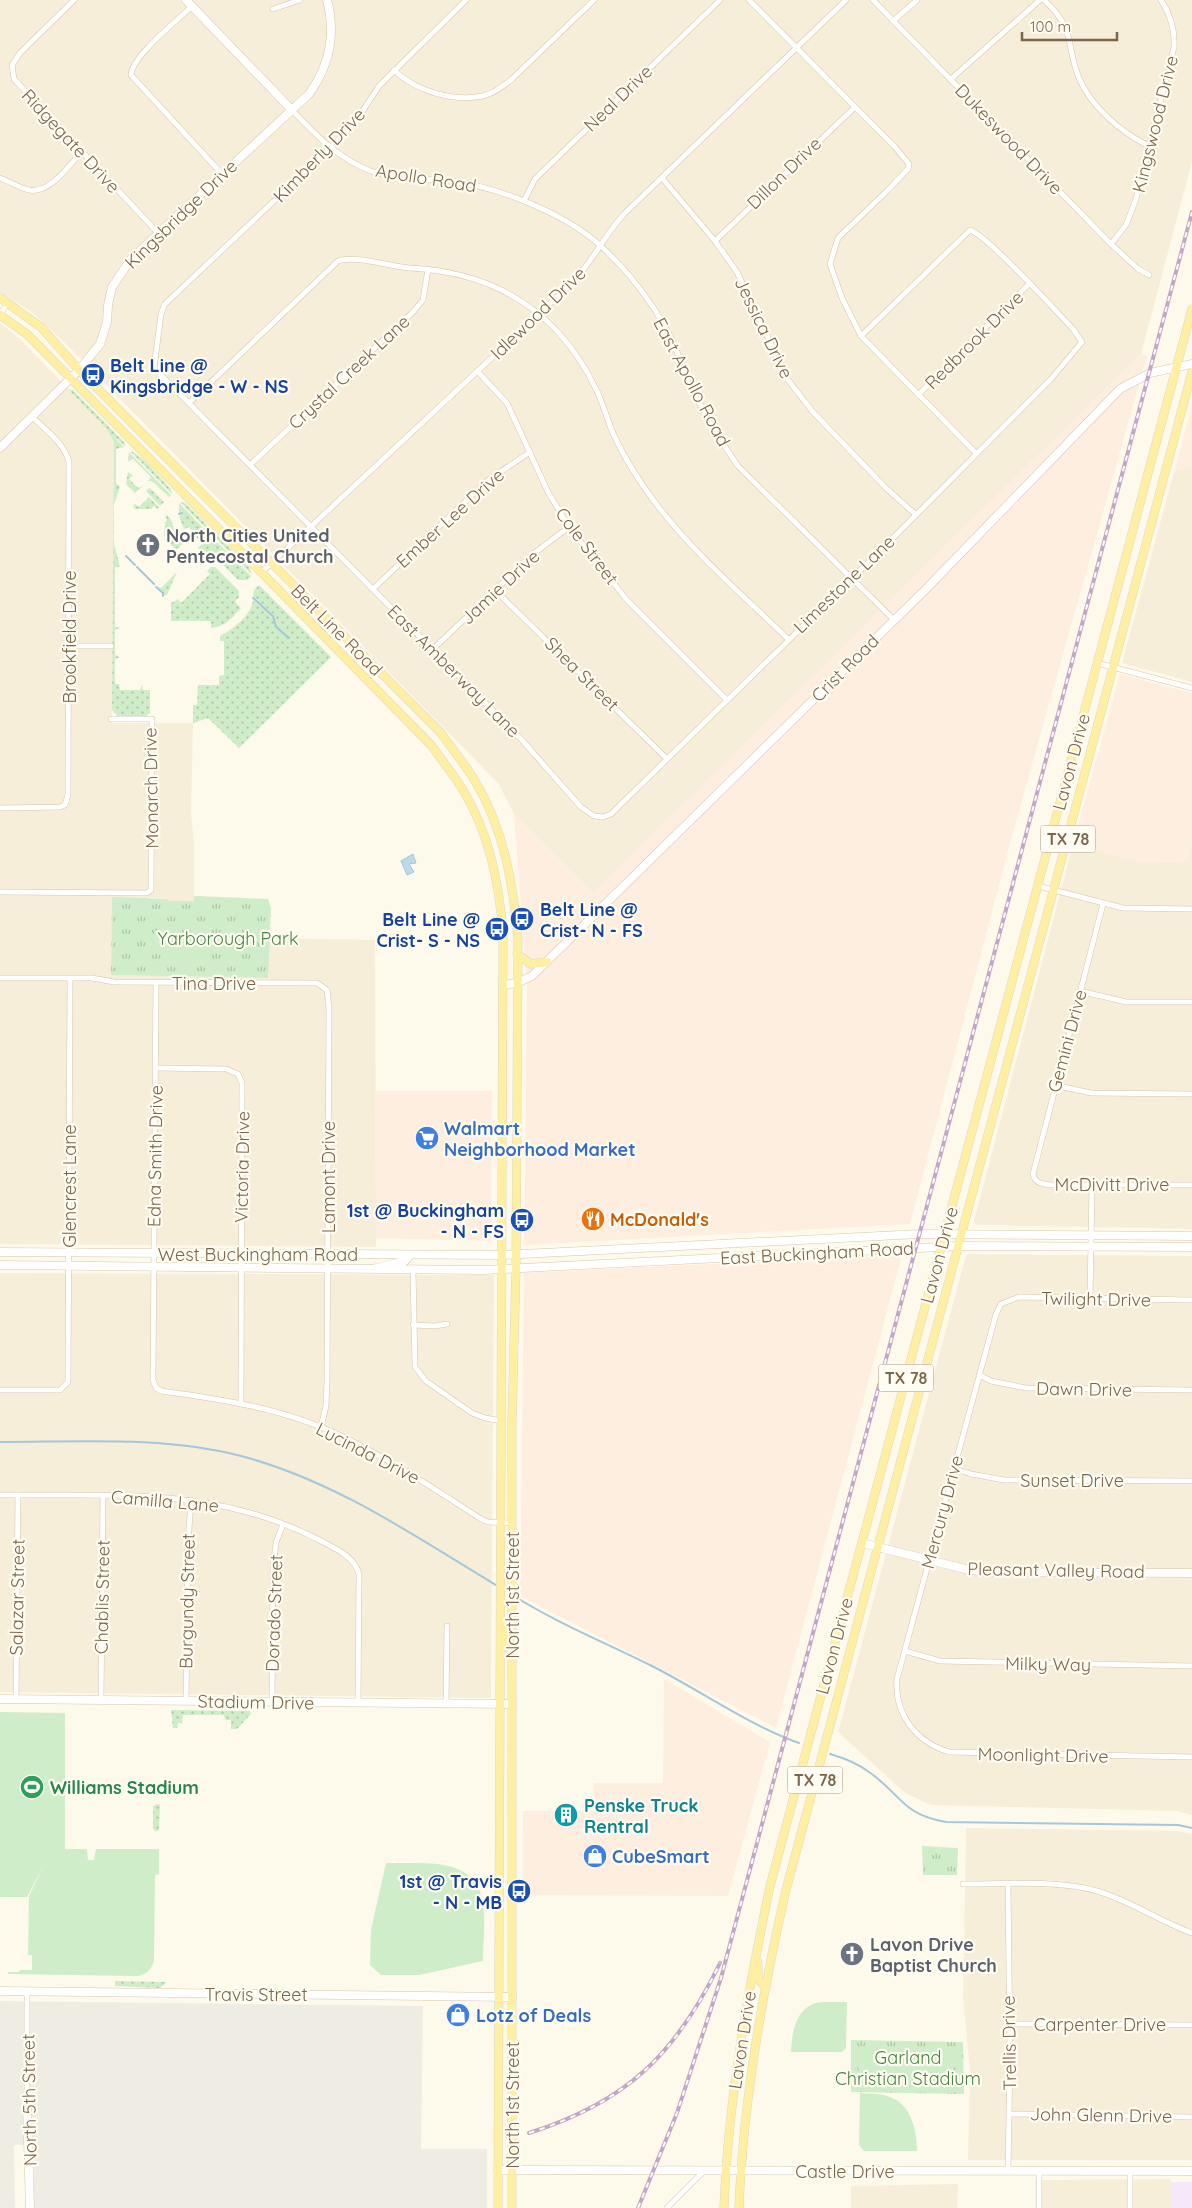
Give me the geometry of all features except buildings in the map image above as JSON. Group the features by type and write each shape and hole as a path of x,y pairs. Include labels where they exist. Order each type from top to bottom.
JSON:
{"main road":[{"name":"Apollo Road","path":"186,0 292,109"},
{"name":"Kingsbridge Drive","path":"0,448 79,370 100,344 107,322 112,287 121,272 292,109 316,83 328,58 332,33 326,0"},
{"name":"Belt Line Road","path":"0,298 41,326 79,370 441,733 475,780 501,837 509,866 514,897 517,983"},
{"name":"Lavon Drive","path":"724,2208 735,2078 744,2012 774,1869 1192,309"},
{"name":"Belt Line Road","path":"0,314 28,335 149,457 159,471 182,492 432,746 463,790 486,838 495,869 503,934 503,985"},
{"name":"Crist Road","path":"503,985 527,980 547,962 894,620 1120,389 1150,373 1192,364"},
{"name":"Lavon Drive","path":"739,2208 741,2170 751,2079 766,1988 792,1871 1192,372"},
{"path":"182,492 192,482"},
{"path":"1069,769 1085,773"},
{"path":"517,954 531,964 547,962"},
{"name":"North 1st Street","path":"512,2208 512,1704 514,1605 512,1523 516,1268 517,983"},
{"name":"North 1st Street","path":"498,2208 503,985"},
{"path":"502,1103 517,1101"},
{"name":"East Buckingham Road","path":"516,1254 962,1233 1192,1236"},
{"path":"702,1245 702,1259"},
{"name":"East Buckingham Road","path":"502,1269 959,1246 1192,1247"},
{"path":"612,1250 614,1262"},
{"name":"West Buckingham Road","path":"0,1252 516,1254"},
{"path":"372,1270 405,1261 410,1255"},
{"name":"West Buckingham Road","path":"0,1265 327,1270 502,1269"},
{"path":"502,1380 513,1380"},
{"name":"Pleasant Valley Road","path":"862,1543 985,1572 1192,1573"},
{"path":"501,1600 508,1647 513,1652"},
{"name":"Stadium Drive","path":"0,1699 512,1704"},
{"path":"774,1869 792,1871"},
{"path":"498,1907 512,1907"},
{"path":"760,1932 758,1975 760,1984 766,1988"},
{"name":"Travis Street","path":"0,1991 512,1997"},
{"path":"499,2019 512,2020"},
{"name":"North 5th Street","path":"27,2104 30,2208"},
{"name":"Castle Drive","path":"498,2170 1192,2171"}],"street":[{"name":"Ridgegate Drive","path":"74,0 20,53 12,65 14,79 22,90 159,234"},
{"path":"272,9 300,0"},
{"name":"Kimberly Drive","path":"165,304 330,148 356,121 379,86 466,0"},
{"path":"394,70 405,80 420,89 455,95 484,96 500,88 513,78 594,0"},
{"name":"Neal Drive","path":"524,201 535,180 720,0"},
{"path":"749,0 909,164 908,169 838,238 834,244 830,264 842,298 861,336 976,453"},
{"name":"Idlewood Drive","path":"261,573 585,269 612,227 846,0"},
{"name":"Dukeswood Drive","path":"873,0 1112,244 1137,268 1149,275"},
{"path":"893,21 917,0"},
{"path":"951,79 1040,0"},
{"path":"1044,0 1057,12 1068,32 1078,77 1087,94 1132,138 1150,146"},
{"name":"Kingswood Drive","path":"1112,244 1126,225 1136,199 1174,47 1175,33 1167,9 1161,0"},
{"path":"192,6 143,54 131,68 131,75 222,174"},
{"name":"Dillon Drive","path":"716,240 855,107"},
{"name":"Apollo Road","path":"292,109 330,148 355,164 386,174 470,184 524,201 558,218 600,246"},
{"path":"0,178 29,190 41,190 51,184 81,153"},
{"name":"Jessica Drive","path":"662,178 716,240 737,272 788,380 813,412 886,488 915,514"},
{"path":"861,336 967,231 973,230 981,236 1029,284"},
{"name":"East Apollo Road","path":"600,246 648,300 669,333 697,398 720,440 738,466 894,620"},
{"path":"189,403 338,260 354,258 383,265 457,273 489,284 539,313 560,333 583,364 634,472 655,503 696,550 788,639"},
{"name":"Crystal Creek Lane","path":"250,465 413,312 423,300 428,269"},
{"name":"Limestone Lane","path":"594,816 611,814 915,514 1080,347 1082,342 1080,338 1029,284"},
{"name":"Redbrook Drive","path":"918,395 1029,284"},
{"path":"0,314 8,302"},
{"name":"East Amberway Lane","path":"165,304 161,314 154,368 521,739 581,807 594,816"},
{"name":"Cole Street","path":"477,371 506,403 548,492 569,527 627,600 727,700"},
{"name":"Brookfield Drive","path":"0,808 54,808 65,805 67,801 69,462 59,442 32,416"},
{"name":"Ember Lee Drive","path":"373,589 487,481 530,452"},
{"name":"Jamie Drive","path":"433,649 533,554 569,527"},
{"name":"Shea Street","path":"495,590 667,759"},
{"path":"69,646 111,646"},
{"path":"1097,663 1192,688"},
{"name":"Monarch Drive","path":"0,892 147,893 151,888 152,719 110,719"},
{"path":"1038,886 1123,908 1192,909"},
{"name":"Gemini Drive","path":"1034,1179 1033,1174 1054,1085 1103,904"},
{"name":"Tina Drive","path":"0,978 156,982 313,983 325,987"},
{"name":"Glencrest Lane","path":"0,1390 60,1390 68,1382 70,979"},
{"name":"Edna Smith Drive","path":"156,982 153,1380 156,1388"},
{"name":"Lamont Drive","path":"322,1427 326,1406 327,1380 329,1009 328,992 325,987"},
{"path":"1080,991 1126,1002 1192,1002"},
{"name":"Victoria Drive","path":"156,1068 226,1069 236,1072 240,1078 243,1096 241,1404"},
{"path":"1054,1085 1091,1093 1192,1094"},
{"name":"McDivitt Drive","path":"1034,1179 1038,1182 1051,1184 1192,1185"},
{"path":"1090,1299 1092,1184"},
{"path":"413,1270 415,1367 426,1381 472,1413 502,1421"},
{"name":"Twilight Drive","path":"1001,1304 1019,1297 1192,1300"},
{"name":"Mercury Drive","path":"906,1720 896,1695 897,1679 953,1468 1001,1304"},
{"path":"413,1325 435,1326 447,1324"},
{"name":"Dawn Drive","path":"979,1375 998,1383 1026,1388 1192,1390"},
{"name":"Lucinda Drive","path":"156,1388 161,1391 241,1404 322,1427 405,1470 481,1519 512,1523"},
{"name":"Sunset Drive","path":"953,1468 1004,1480 1192,1481"},
{"name":"Camilla Lane","path":"0,1495 144,1495 191,1500 235,1508 283,1524 342,1552 357,1566 359,1574 358,1703"},
{"name":"Salazar Street","path":"16,1699 18,1495"},
{"name":"Chablis Street","path":"101,1700 103,1495"},
{"name":"Burgundy Street","path":"186,1702 188,1543 191,1500"},
{"name":"Dorado Street","path":"272,1702 274,1568 276,1543 283,1524"},
{"path":"446,1704 447,1626"},
{"name":"Milky Way","path":"905,1651 940,1661 1192,1666"},
{"name":"Moonlight Drive","path":"906,1720 918,1734 937,1748 949,1752 1192,1757"},
{"path":"963,1884 1077,1886 1096,1890 1192,1933"},
{"name":"Trellis Drive","path":"1008,1884 1008,2171"},
{"name":"North 5th Street","path":"27,1991 27,2104"},
{"name":"Carpenter Drive","path":"1009,2024 1192,2025"},
{"name":"John Glenn Drive","path":"1009,2114 1192,2117"},
{"path":"667,2208 705,2170"},
{"path":"1039,2208 1040,2171"},
{"path":"1130,2172 1130,2208"}],"shaded area":[{"path":"0,0 1192,0 1192,162 1141,354 593,893 514,814 498,783 65,343 32,312 0,293"},
{"path":"0,323 19,338 107,429 114,442 112,723 193,723 191,813 194,845 194,901 168,901 168,899 150,897 111,934 111,975 268,978 268,938 375,940 376,1247 0,1244"},
{"path":"1141,354 1147,356 1013,832 910,1224 524,1245 527,987 514,814 593,893"},
{"path":"1192,406 1192,467 1174,472"},
{"path":"1186,467 1192,467 1192,682 1122,663 1174,472"},
{"path":"1120,674 1192,693 1192,840 1186,862 1133,861 1073,844"},
{"path":"1192,840 1192,1229 976,1225 974,1221 1073,844 1133,861 1186,862"},
{"path":"376,1091 492,1091 491,1241 376,1238"},
{"path":"902,1255 776,1728 520,1596 524,1273"},
{"path":"966,1255 1192,1256 1192,1815 1176,1811 931,1805 905,1793 838,1732"},
{"path":"0,1273 494,1275 491,1698 0,1692"},
{"path":"664,1679 770,1742 728,1896 522,1895 523,1811 594,1811 594,1783 663,1783"},
{"path":"966,1828 1176,1831 1192,1834 1192,2160 968,2160 970,2071 963,1998"},
{"path":"0,2001 423,2006 421,2149 487,2149 487,2208 34,2208 34,2145 14,2145 15,2208 0,2208"},
{"path":"1171,2179 1171,2208 1035,2208 1035,2180"},
{"path":"1171,2182 1192,2182 1192,2208 1171,2208"},
{"path":"958,2184 957,2208 851,2208 851,2186"}],"green space":[{"path":"68,389 73,390 125,443 125,446 111,434 124,447 116,449 116,484 120,486 114,505 114,544 120,567 115,567 115,627 120,628 115,630 115,655 120,657 115,659 115,684 119,684 120,690 140,690 142,684 143,690 150,690 150,713 145,717 118,717 112,710 114,442 107,429"},
{"path":"130,451 139,456 151,468 171,489 172,494"},
{"path":"129,452 171,495 169,497 152,481 148,481 151,477 133,459 128,462"},
{"path":"128,472 133,475 129,479 138,488 143,486 135,493 126,484"},
{"path":"150,488 164,502 160,506 146,491"},
{"path":"149,497 159,507 157,509 154,506 151,509 135,509 133,506 135,504 139,507"},
{"path":"180,502 185,503 250,568 252,575"},
{"path":"179,503 209,534 200,542 189,527 184,529 179,516 184,513 182,511 179,513"},
{"path":"167,515 175,532 164,537 167,519 165,517"},
{"path":"176,532 182,544 176,550 165,538"},
{"path":"210,535 251,576 247,580 238,580 220,562 198,548"},
{"path":"211,567 215,567 239,591 239,597 235,602 241,608 228,621 220,626 211,628 211,621 171,621 171,603 178,599 181,603 210,574 207,571"},
{"path":"177,572 167,595 164,596 157,586 161,588"},
{"path":"259,585 331,657 239,748 208,718 193,723 193,705 197,705 198,685 219,685 219,676 224,675 224,641 220,641 220,636 236,626 245,617 252,606 253,600 271,615 274,615 253,597 254,590"},
{"name":"Yarborough Park","path":"194,896 268,899 271,908 268,978 111,975 112,897 194,901"},
{"path":"176,941 190,941 191,965 176,965"},
{"path":"171,1710 250,1711 251,1714 237,1729 231,1729 231,1720 225,1720 224,1715 183,1715 182,1723 178,1723 177,1728 173,1728"},
{"path":"0,1712 65,1713 65,1849 87,1849 88,1860 94,1860 96,1849 159,1849 159,1874 155,1875 154,1961 146,1973 137,1976 8,1974 8,1972 19,1972 20,1970 32,1970 32,1955 28,1955 29,1896 44,1865 27,1897 0,1897"},
{"path":"160,1805 159,1830 156,1831 153,1829 153,1806"},
{"path":"922,1846 958,1848 957,1875 923,1875"},
{"path":"386,1863 445,1865 458,1869 470,1876 478,1887 483,1902 483,1961 419,1975 381,1975 370,1965 371,1930"},
{"path":"115,1981 166,1983 160,1988 115,1986"},
{"path":"820,2002 847,2002 846,2048 842,2052 791,2052 793,2031 802,2012 813,2004"},
{"name":"Garland Christian Stadium","path":"851,2040 963,2042 964,2094 851,2092"},
{"name":"Garland Christian Stadium","path":"859,2050 953,2051 952,2093 858,2091"},
{"path":"860,2093 884,2095 902,2104 914,2126 917,2151 864,2151 859,2145"}],"water":[{"path":"413,854 416,863 409,864 414,872 407,875 401,861"}],"waterway":[{"path":"126,556 135,565"},
{"path":"137,567 154,584"},
{"path":"156,587 163,593 163,596"},
{"path":"253,598 273,616 276,627 289,638"},
{"path":"0,1442 121,1441 182,1445 241,1456 310,1480 342,1495 406,1530 499,1587"},
{"path":"514,1596 564,1624 669,1675 760,1726 799,1743"},
{"path":"830,1754 850,1761 864,1769 880,1780 911,1809 920,1814 946,1822 1178,1825 1192,1828"}],"railway":[{"path":"638,2208 677,2113 721,1978 1192,212"},
{"path":"529,2133 564,2121 594,2106 621,2090 645,2070 666,2049 685,2024 720,1963"}],"place":[{"name":"Belt Line @ Kingsbridge - W - NS","path":"93,375"},
{"name":"North Cities United Pentecostal Church","path":"148,545"},
{"name":"Belt Line @ Crist- N - FS","path":"522,919"},
{"name":"Belt Line @ Crist- S - NS","path":"497,929"},
{"name":"Walmart Neighborhood Market","path":"427,1138"},
{"name":"McDonald's","path":"593,1219"},
{"name":"1st @ Buckingham - N - FS","path":"522,1220"},
{"name":"Williams Stadium","path":"32,1787"},
{"name":"Penske Truck Rentral","path":"566,1815"},
{"name":"CubeSmart","path":"595,1856"},
{"name":"1st @ Travis - N - MB","path":"519,1891"},
{"name":"Lavon Drive Baptist Church","path":"852,1954"},
{"name":"Lotz of Deals","path":"458,2015"}]}
